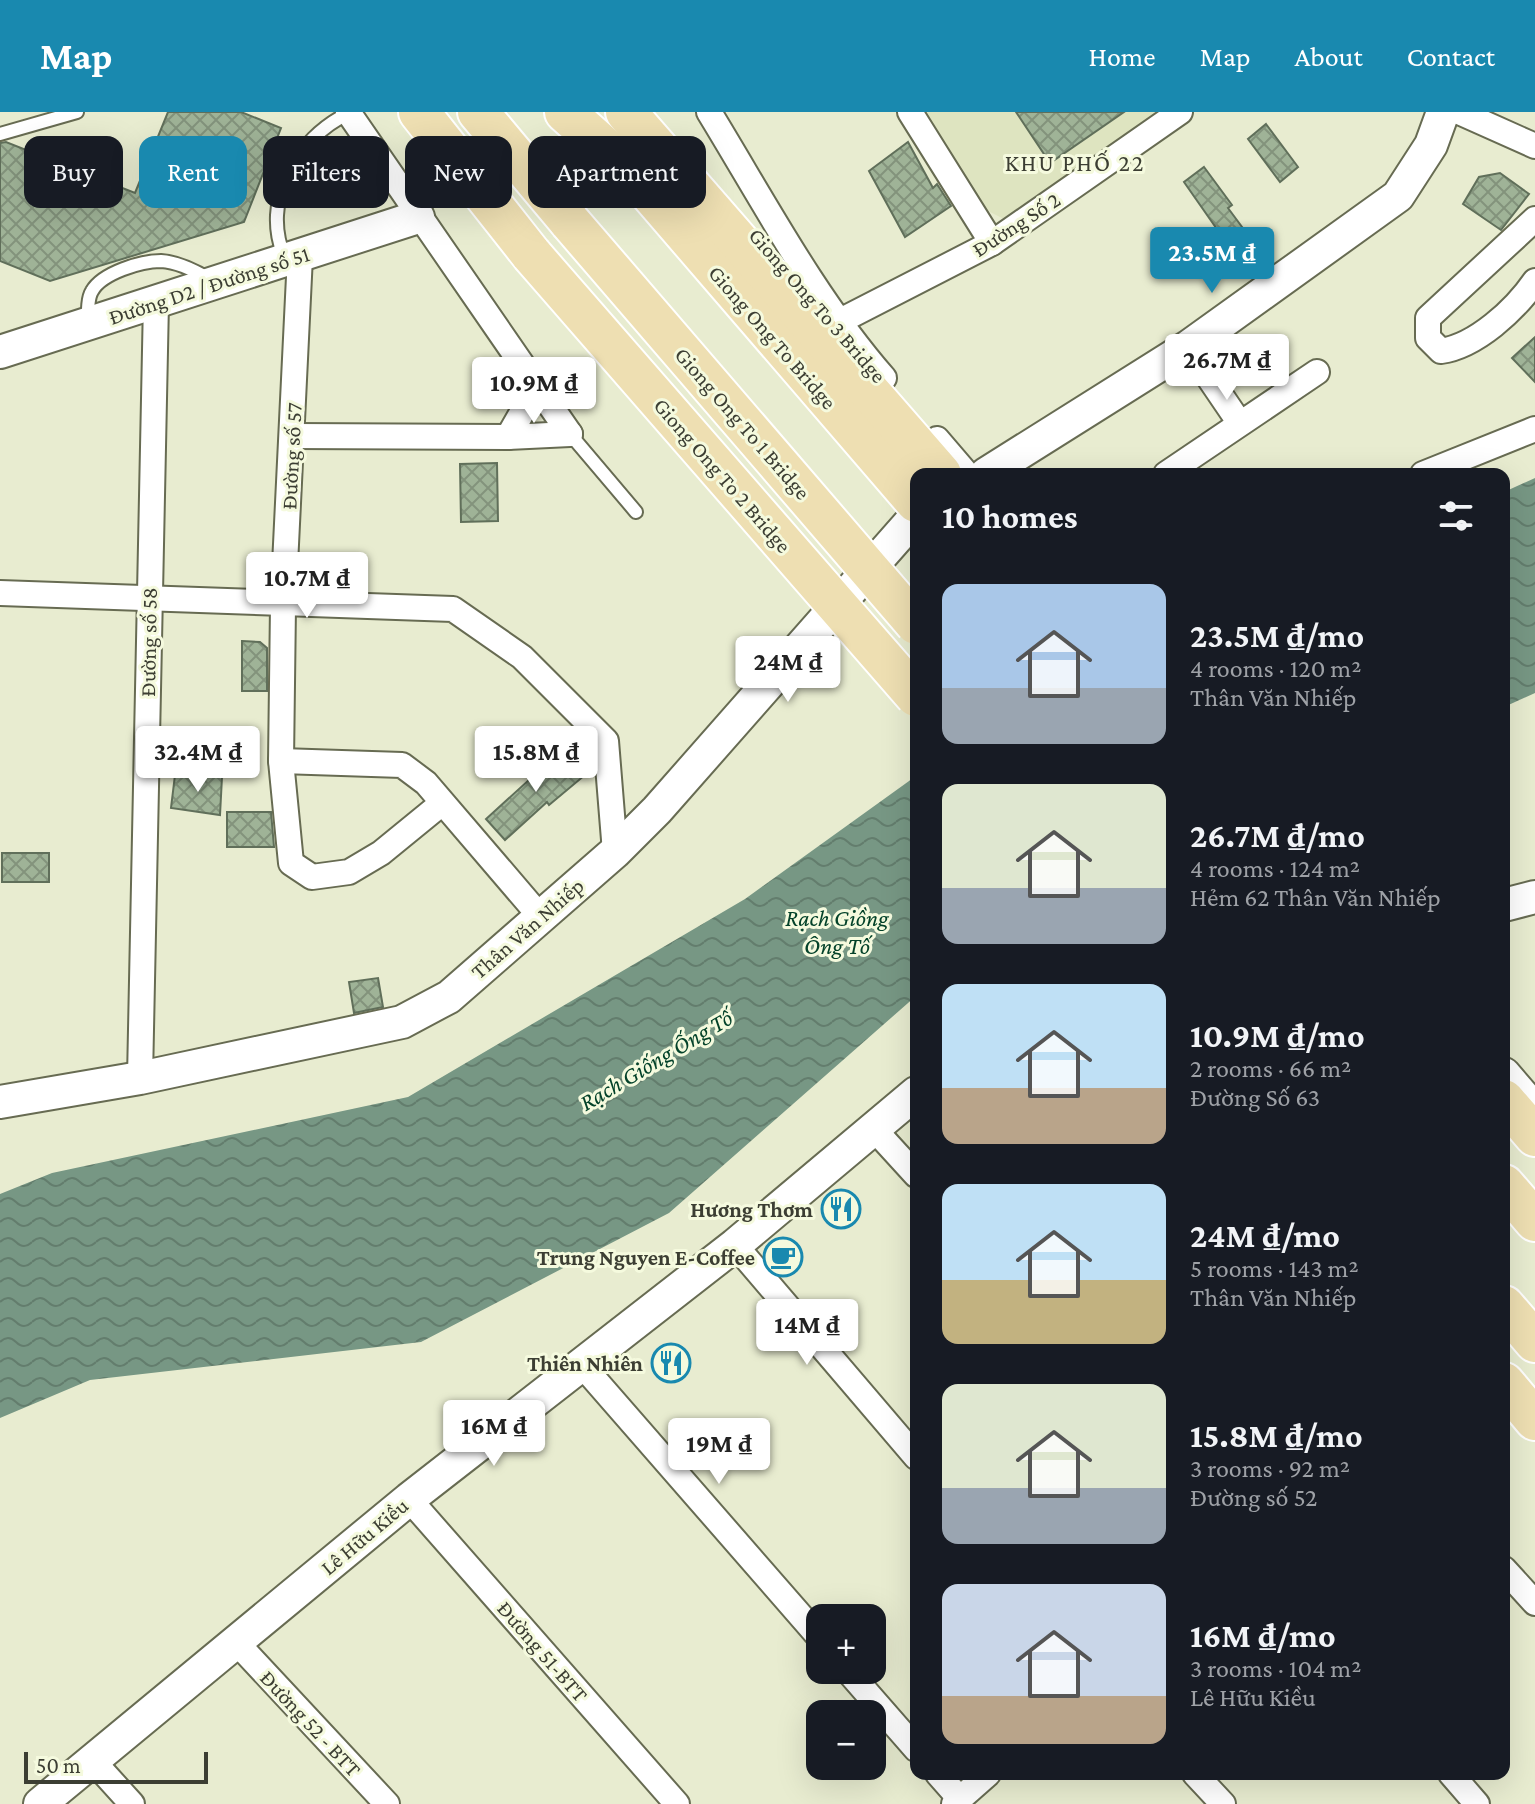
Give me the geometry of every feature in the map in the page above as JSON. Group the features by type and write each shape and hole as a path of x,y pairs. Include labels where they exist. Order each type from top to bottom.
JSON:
{"main road":[{"name":"Giong Ong To 2 Bridge","path":"419,112 531,254 910,689"},
{"name":"Giong Ong To 1 Bridge","path":"478,112 910,617"},
{"path":"565,112 638,136"},
{"path":"626,112 648,136"},
{"name":"Giong Ong To 3 Bridge","path":"706,198 959,468"},
{"name":"Giong Ong To 3 Bridge","path":"706,202 936,468"},
{"name":"Giong Ong To Bridge","path":"702,208 910,494"},
{"path":"1510,1107 1535,1136"},
{"path":"1510,1135 1535,1164"},
{"path":"1510,1192 1535,1221"},
{"path":"1510,1313 1535,1342"},
{"path":"1510,1390 1535,1420"}],"street":[{"path":"348,112 570,434"},
{"path":"709,112 809,276 861,351 960,468"},
{"path":"910,112 992,243"},
{"name":"Đường Số 2","path":"842,320 992,243 1180,112"},
{"path":"996,468 1188,347 1398,196 1431,145 1443,112"},
{"path":"1459,112 1535,146"},
{"name":"Đường D2 / Đường số 51","path":"0,352 418,217"},
{"path":"1535,219 1428,318 1428,338 1441,351 1461,348 1525,295 1535,281"},
{"name":"Đường số 57","path":"293,258 293,436 283,606 281,761 291,863 312,877 349,872 381,853 441,804"},
{"name":"Đường số 58","path":"140,1078 156,302"},
{"path":"1188,347 1239,422"},
{"path":"1174,468 1317,372"},
{"path":"508,437 536,388"},
{"path":"1438,468 1535,429"},
{"path":"293,436 508,437 570,434"},
{"name":"Thân Văn Nhiếp","path":"0,1102 140,1078 402,1022 449,997 539,915 615,852 657,810 910,523"},
{"path":"0,593 149,597 283,606 453,609 490,631 522,657 606,741 615,852"},
{"path":"281,761 402,765 426,783 539,915"},
{"path":"1510,903 1535,897"},
{"path":"1510,1081 1535,1110"},
{"name":"Lê Hữu Kiều","path":"40,1804 409,1499 735,1245 910,1098"},
{"path":"874,1129 910,1168"},
{"path":"735,1245 910,1450"},
{"path":"582,1365 806,1622"},
{"name":"Đường 51-BTT","path":"409,1499 677,1804"},
{"path":"1510,1576 1535,1603"},
{"name":"Đường 52 - BTT","path":"236,1642 387,1804"},
{"path":"859,1684 910,1742"},
{"path":"93,1761 132,1804"},
{"path":"942,1780 957,1801 981,1780"},
{"path":"1200,1780 1218,1802"},
{"path":"1456,1780 1477,1804"}],"lane":[{"path":"0,134 77,112"},
{"path":"293,258 274,219 280,188 313,140 330,122 348,112"},
{"path":"88,324 90,293 103,279 125,270 157,261 191,269 215,282"},
{"path":"570,434 636,512"}],"shaded area":[{"path":"925,112 1164,112 1013,217 1004,219 986,210"}],"water":[{"path":"1535,478 1535,693 1510,704 1510,489"},
{"path":"910,780 910,1001 669,1213 421,1342 90,1380 0,1418 0,1194 52,1173 408,1097 745,899"}],"building":[{"path":"168,112 241,112 281,128 278,136 263,136 263,174 244,222 50,281 0,261 0,143 6,142 24,149 24,208 123,208 123,188 135,193 139,183 139,208 247,208 247,136 158,136"},
{"path":"1016,112 1124,112 1050,163"},
{"path":"1266,124 1298,167 1280,182 1248,139"},
{"path":"908,142 933,188 937,184 951,206 905,237 869,171"},
{"path":"1204,167 1232,205 1228,208 1268,262 1249,275 1184,182"},
{"path":"1500,173 1529,194 1501,230 1463,204 1479,177"},
{"path":"1535,337 1535,382 1512,358"},
{"path":"497,463 498,521 461,522 460,464"},
{"path":"242,641 260,642 267,648 267,691 242,691"},
{"path":"563,749 585,775 549,805 547,802 505,840 486,819"},
{"path":"175,775 222,777 220,815 171,808"},
{"path":"227,812 271,812 274,847 227,847"},
{"path":"2,853 49,853 49,882 2,882"},
{"path":"378,978 383,1007 354,1013 349,982"}],"place":[{"name":"Hương Thơm","path":"841,1209"},
{"name":"Trung Nguyen E-Coffee","path":"783,1257"},
{"name":"Thiên Nhiên","path":"671,1363"}],"district":[{"name":"KHU PHỐ 22","path":"1075,163"}],"water label":[{"name":"Rạch Giồng Ông Tố","path":"837,932"},
{"name":"Rạch Giống Ống Tố","path":"656,1060"}]}
